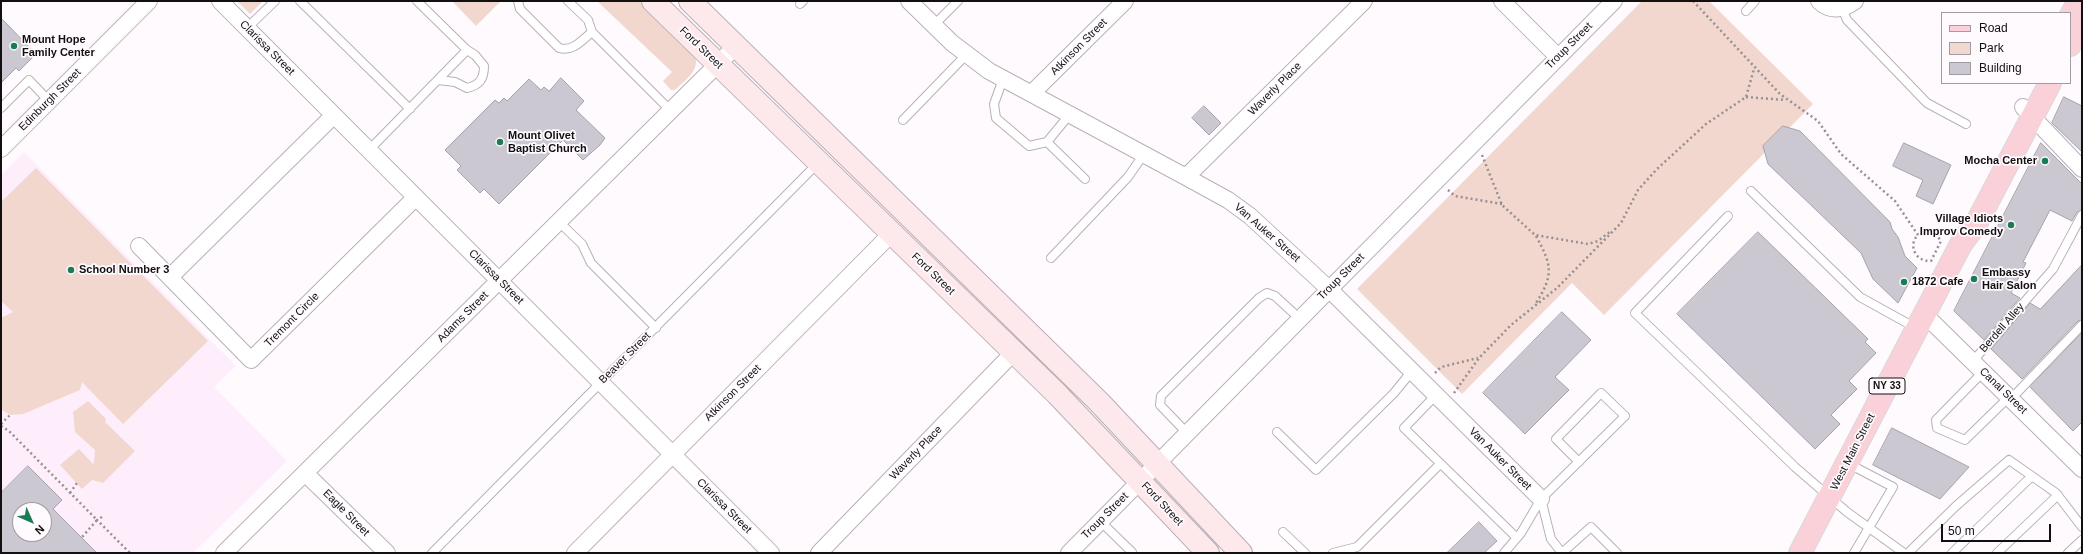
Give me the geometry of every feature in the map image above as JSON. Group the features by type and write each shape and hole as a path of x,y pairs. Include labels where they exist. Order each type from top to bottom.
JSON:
{"main road":[{"name":"Ford Street","path":"652,1 1075,412 1208,553"},
{"path":"690,1 1085,388 1241,553"},
{"path":"2071,15 2079,1"},
{"path":"2071,43 2082,22"},
{"name":"West Main Street","path":"1800,553 1921,321 1951,242 1976,224 2028,112 2035,84"},
{"name":"West Main Street","path":"2028,112 2049,84"}],"street":[{"name":"Edinburgh Street","path":"1,149 149,1"},
{"name":"Clarissa Street","path":"220,1 771,553"},
{"name":"Van Auker Street","path":"909,1 966,55 1003,79 1032,93 1186,176 1228,200 1250,216 1329,290 1541,499"},
{"name":"Atkinson Street","path":"1032,93 1125,1"},
{"name":"Waverly Place","path":"1186,176 1364,1"},
{"name":"Troup Street","path":"1069,553 1614,1"},
{"path":"1819,1 1828,8 1848,4"},
{"path":"1505,2 1558,57"},
{"name":"Adams Street","path":"224,553 736,46"},
{"path":"2028,112 2082,169"},
{"path":"170,277 334,115"},
{"name":"Tremont Circle","path":"139,246 251,360 416,197"},
{"name":"Atkinson Street","path":"575,553 891,234"},
{"name":"Canal Street","path":"1921,321 1978,366 2082,469"},
{"name":"Waverly Place","path":"819,553 1014,353"},
{"name":"Eagle Street","path":"305,473 387,553"}],"lane":[{"path":"247,28 275,1"},
{"path":"300,1 410,109"},
{"path":"417,1 467,50 475,55 484,66 482,80 476,85 467,88 455,82 438,80"},
{"path":"518,1 520,9 559,48 566,50 572,48 592,32"},
{"path":"568,1 588,20 592,32 671,111"},
{"path":"934,26 958,1"},
{"path":"1746,11 1755,1"},
{"path":"1848,4 1847,20 1927,103 1966,124"},
{"path":"370,150 467,50"},
{"path":"903,120 966,55"},
{"path":"1003,79 994,104 996,118 1030,146 1047,142 1070,114"},
{"path":"1,108 29,80 49,101"},
{"path":"1047,142 1085,179"},
{"path":"1051,258 1128,177 1144,154"},
{"name":"Beaver Street","path":"432,553 818,163"},
{"path":"1751,191 1860,297 1921,321"},
{"name":"Berdell Alley","path":"2010,398 1965,440 1937,428 1936,420 2053,269 2082,215"},
{"path":"1728,216 1635,313 1795,467 1869,528 1904,553"},
{"path":"559,222 582,244 592,262 656,328"},
{"path":"1187,433 1160,405 1161,396 1263,295 1267,293 1275,296 1300,319"},
{"path":"2010,398 2082,325"},
{"path":"1277,432 1316,470 1394,393 1412,372"},
{"path":"1504,553 1517,538 1541,499 1579,462 1625,416 1601,393 1556,439 1579,462"},
{"path":"1440,399 1404,428 1517,538"},
{"path":"1908,553 1956,506 2009,460 2058,495 2082,527"},
{"path":"1847,463 1893,487 1854,553"},
{"path":"1333,553 1357,547 1440,464"},
{"path":"1952,553 2032,476"},
{"path":"1997,553 2058,495"},
{"path":"1541,499 1551,539 1562,553 1591,527 1617,553"},
{"path":"1100,521 1132,552"},
{"path":"1284,532 1305,553"},
{"path":"2068,553 2082,540"}],"path":[{"path":"1693,1 1704,15 1738,47 1754,69 1787,100 1812,115 1818,121 1841,154 1895,202 1918,235"},
{"path":"1746,97 1754,69"},
{"path":"1440,399 1455,392 1479,358 1511,325 1557,288 1617,228 1638,190 1656,169 1696,131 1746,97 1787,100"},
{"path":"1472,145 1484,157 1502,205 1535,236 1548,262 1549,275 1546,287 1536,304"},
{"path":"1437,180 1455,196 1502,205"},
{"path":"1535,236 1588,244 1598,241 1617,228"},
{"path":"1931,261 1921,260 1914,252 1913,243 1918,235 1931,232 1951,242"},
{"path":"1424,384 1441,367 1479,358"},
{"path":"10,415 1,425 9,431 130,553"},
{"path":"70,493 77,483"},
{"path":"82,537 97,520 102,517"}],"shaded area":[{"name":"School Number 3","path":"24,152 236,366 214,387 287,461 193,553 1,553 1,175"}],"green space":[{"path":"237,1 263,1 250,14"},
{"path":"452,1 501,1 476,26"},
{"path":"597,1 640,1 695,56 696,61 694,71 691,75 675,90 671,90 663,81 672,72"},
{"path":"1642,1 1709,1 1813,104 1604,315 1572,283 1462,394 1357,289"},
{"path":"36,168 208,341 123,424 82,382 80,390 23,414 10,415 1,409 1,318 13,312 1,301 1,202"},
{"path":"88,401 106,419 105,422 135,451 103,483 92,480 82,489 60,465 79,449 93,464 94,463 95,450 75,432 73,412"}],"building":[{"name":"Mount Hope Family Center","path":"1,18 36,54 19,71 16,68 1,83"},
{"name":"Mount Olivet Baptist Church","path":"561,78 584,101 576,110 605,138 600,145 583,160 563,140 499,204 484,189 480,193 457,170 461,166 445,150 495,100 499,103 504,98 507,101 529,79 541,90 544,87 549,91"},
{"path":"2064,97 2082,106 2082,152 2052,123"},
{"path":"1204,106 1221,123 1209,135 1192,118"},
{"path":"1783,126 1800,131 1890,222 1892,229 1898,237 1905,256 1917,268 1898,303 1873,279 1861,253 1768,164 1763,146"},
{"path":"1904,143 1951,165 1933,204 1916,196 1923,180 1893,166"},
{"path":"2041,143 2082,184 2082,210 2077,212 2072,221 2050,210 2023,262 2026,263 2011,293 2020,298 1984,340 1954,311"},
{"path":"1758,232 1868,339 1865,342 1876,353 1849,381 1857,389 1831,415 1840,424 1815,449 1677,314"},
{"path":"2082,265 2082,320 2078,321 2022,379 1991,349 2030,303 2040,309"},
{"path":"1562,312 1591,340 1555,377 1569,390 1525,434 1483,393"},
{"path":"2082,333 2082,422 2073,431 2030,387"},
{"path":"1892,428 1969,467 1940,499 1873,465"},
{"path":"28,466 62,500 53,509 97,553 1,553 1,493"},
{"path":"1479,522 1497,541 1484,553 1447,553"}],"place":[{"name":"Mount Hope Family Center","path":"14,46"},
{"name":"Mount Olivet Baptist Church","path":"500,142"},
{"name":"Mocha Center","path":"2045,161"},
{"name":"Village Idiots Improv Comedy","path":"2011,225"},
{"name":"School Number 3","path":"71,270"},
{"name":"Embassy Hair Salon","path":"1974,279"},
{"name":"1872 Cafe","path":"1904,282"}]}
